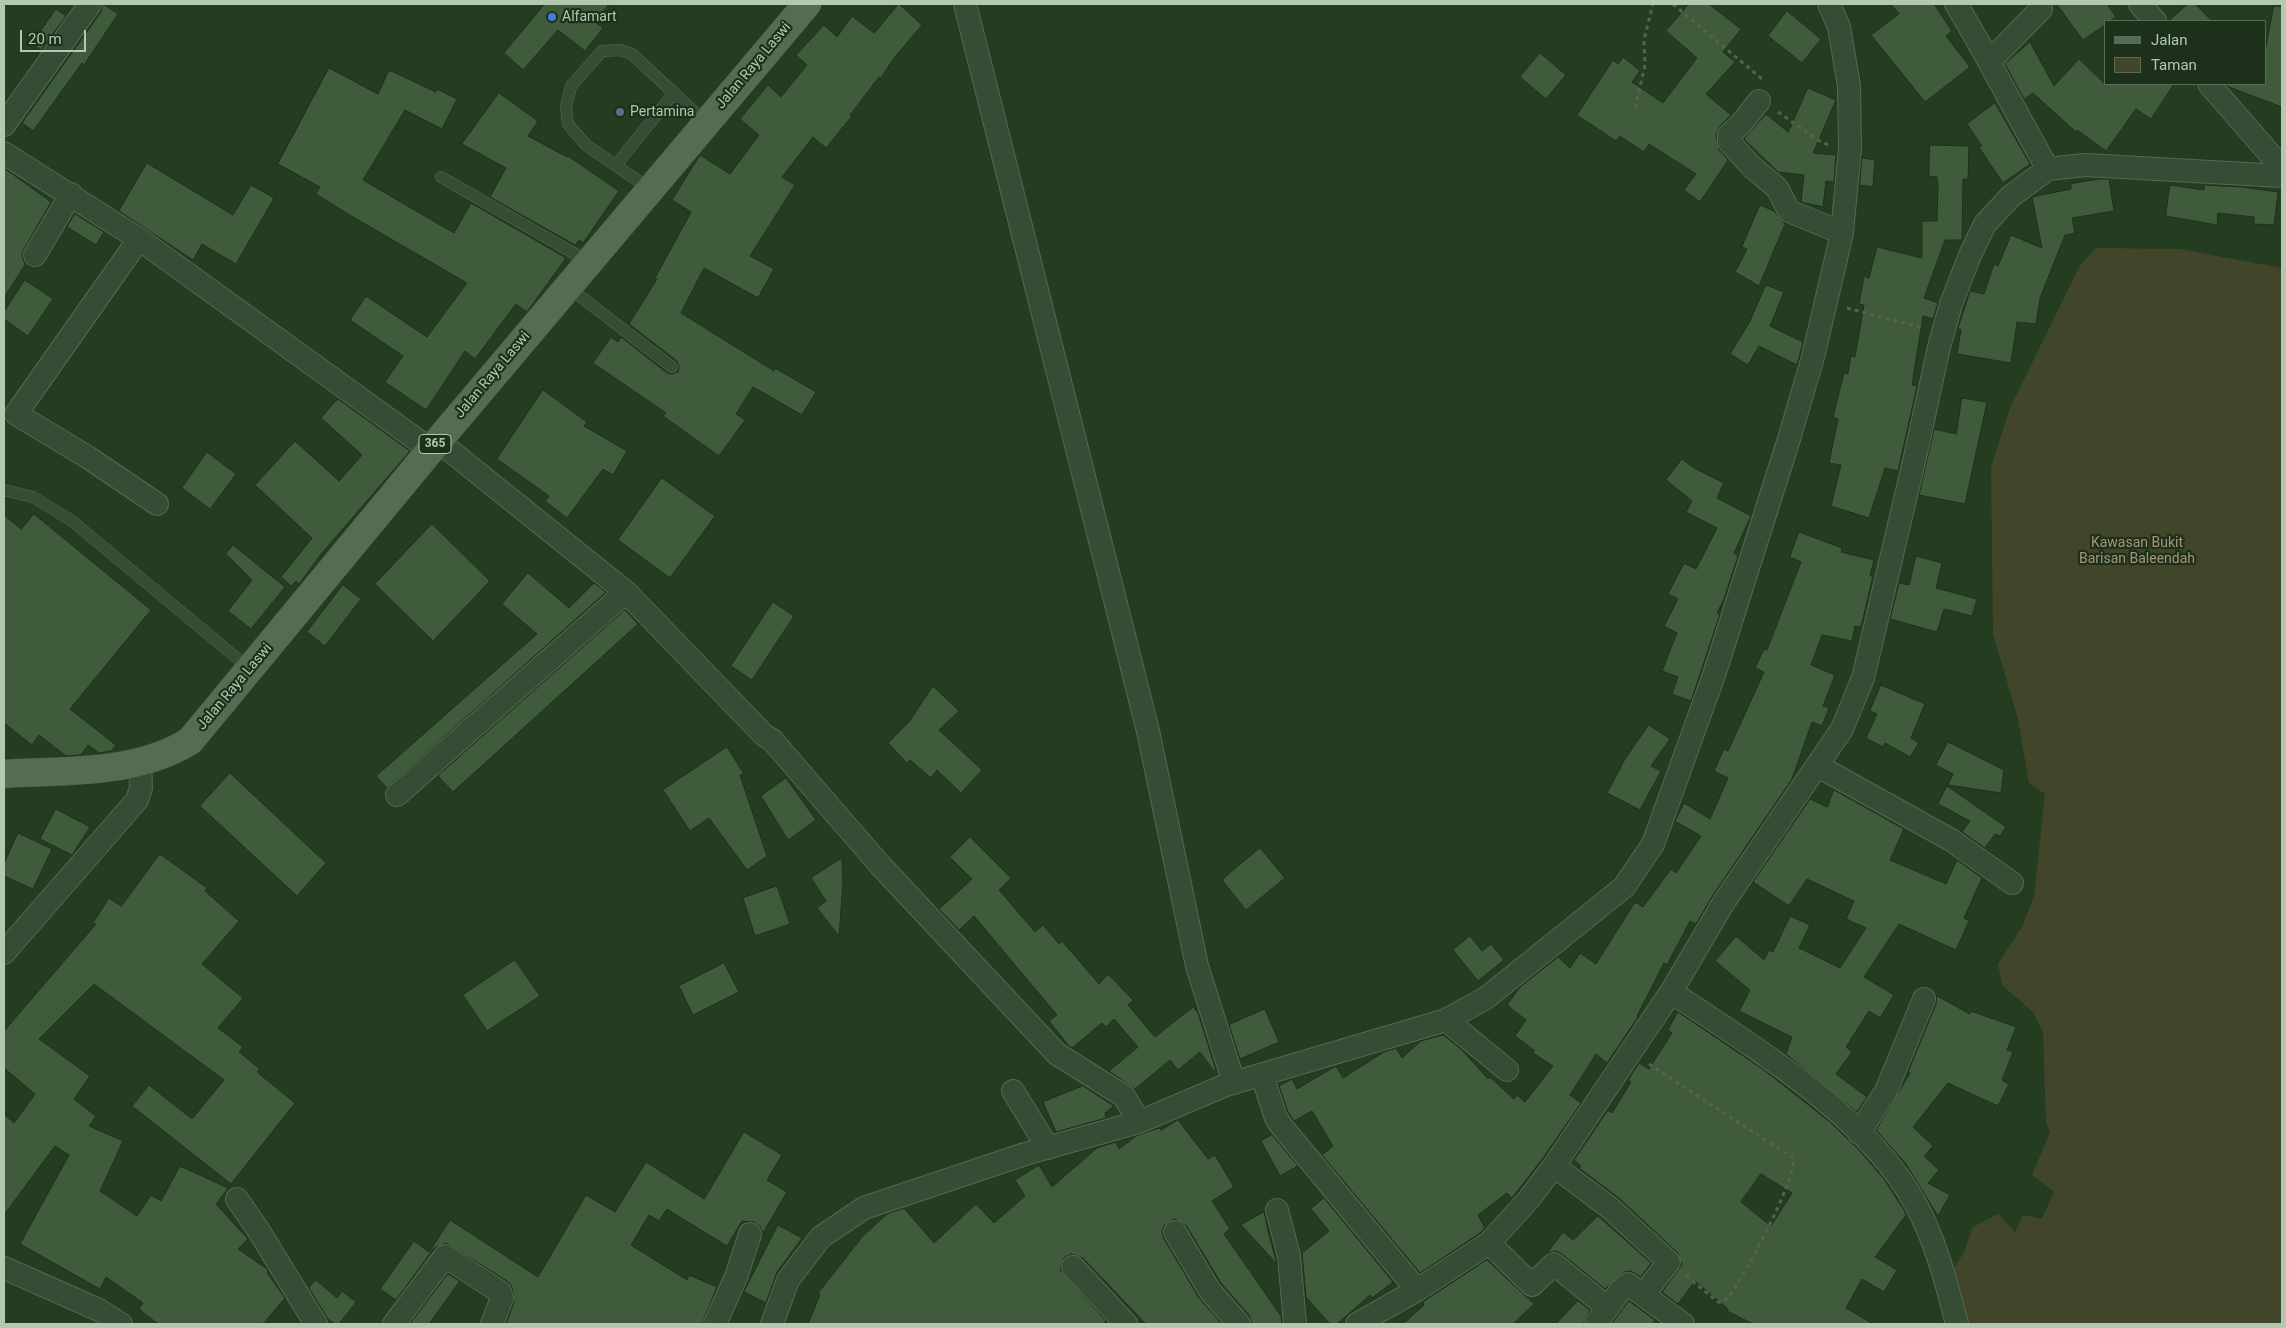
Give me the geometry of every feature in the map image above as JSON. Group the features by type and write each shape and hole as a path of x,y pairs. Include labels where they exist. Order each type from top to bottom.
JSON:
{"main road":[{"name":"Jalan Raya Laswi","path":"4,774 109,767 140,762 177,749 190,741 438,441 807,4"}],"street":[{"path":"4,124 90,4"},
{"path":"965,4 1148,732 1198,966 1234,1083"},
{"path":"772,1324 788,1280 821,1237 864,1208 1048,1148 1139,1122 1234,1083 1446,1020 1486,998 1624,887 1653,844 1714,676 1790,439 1842,233 1850,148 1849,86 1839,27 1829,4"},
{"path":"1956,4 1990,61 2007,98 2048,169"},
{"path":"2140,4 2155,20"},
{"path":"1990,61 2041,9"},
{"path":"2211,85 2282,168"},
{"path":"1758,101 1729,136 1729,142 1752,167 1777,188 1789,211 1842,233"},
{"path":"4,153 71,194 236,308 438,441 624,587 764,735 772,740 880,865 1057,1054 1124,1096 1139,1122"},
{"path":"1357,1324 1417,1290 1489,1243 1503,1230 1554,1166 1671,992 1724,902 1842,729 1863,678 1943,333 1960,280 1985,224 2011,196 2048,169 2086,165 2282,176"},
{"path":"35,255 71,194"},
{"path":"139,240 10,410 90,458 156,504"},
{"path":"398,795 624,587"},
{"path":"4,953 139,797 140,762"},
{"path":"1818,766 1951,840 2012,883"},
{"path":"1671,992 1761,1053 1834,1109 1891,1165 1915,1202 1939,1254 1957,1324"},
{"path":"1859,1133 1886,1091 1924,999"},
{"path":"1446,1020 1507,1070"},
{"path":"1262,1075 1276,1118 1283,1128 1417,1290"},
{"path":"1013,1091 1048,1148"},
{"path":"1554,1166 1610,1208 1669,1262 1643,1294"},
{"path":"237,1199 316,1324"},
{"path":"1276,1210 1289,1256 1295,1324"},
{"path":"1175,1232 1210,1291 1239,1324"},
{"path":"715,1324 736,1277 750,1234"},
{"path":"1489,1243 1532,1285 1554,1264 1602,1316 1628,1284 1683,1324"},
{"path":"394,1324 445,1256 500,1292 502,1298 492,1324"},
{"path":"4,1268 102,1317 121,1324"},
{"path":"1073,1268 1126,1324"}],"lane":[{"path":"650,189 586,144 568,124 566,108 571,86 602,51 620,50 632,54 706,123"},
{"path":"616,165 674,93"},
{"path":"441,177 589,262"},
{"path":"568,287 672,367"},
{"path":"4,490 33,497 72,521 250,669"}],"path":[{"path":"1635,108 1645,65 1644,40 1653,4"},
{"path":"1825,302 1943,333"},
{"path":"1630,1051 1793,1158 1794,1161 1790,1180 1776,1212 1728,1298 1718,1302 1669,1262"}],"green space":[{"name":"Kawasan Bukit Barisan Baleendah","path":"2096,248 2180,249 2282,268 2282,1324 1957,1324 1943,1285 1963,1254 1973,1227 1998,1214 2015,1232 2023,1215 2042,1219 2054,1192 2032,1175 2050,1132 2046,1123 2043,1032 2033,1012 2002,985 1998,964 2022,927 2034,896 2045,794 2029,783 2018,719 1993,634 1991,467 2010,408 2080,265"}],"building":[{"path":"103,4 118,14 84,65 82,63 33,131 22,123 101,12"},
{"path":"545,4 609,4 595,22 603,28 585,51 558,30 523,70 504,53"},
{"path":"899,4 922,25 894,58 881,78 879,77 850,115 852,116 826,148 813,137 782,177 795,185 750,256 774,269 758,298 704,268 681,313 774,371 775,368 816,392 802,415 753,387 736,414 745,420 719,456 663,416 666,413 593,363 611,337 618,342 621,337 667,373 678,372 677,361 629,324 657,279 655,278 691,212 672,200 700,155 730,174 759,135 740,119 768,85 781,97 807,65 796,55 824,25 837,37 852,16 874,33"},
{"path":"1689,4 1709,4 1741,29 1723,52 1735,62 1706,94 1731,115 1720,126 1716,135 1719,150 1728,160 1700,202 1684,190 1696,174 1649,144 1644,152 1620,136 1616,141 1577,115 1613,60 1618,64 1623,57 1640,71 1632,82 1663,103 1697,58 1666,31"},
{"path":"1891,4 1934,4 1952,31 1946,36 1970,67 1925,102 1871,35 1899,14"},
{"path":"2057,4 2107,4 2116,17 2112,20 2104,20 2104,26 2083,40"},
{"path":"2188,4 2195,4 2211,20 2170,20"},
{"path":"2274,6 2282,7 2282,107 2227,85 2266,85 2266,47"},
{"path":"56,9 66,16 41,50 32,44"},
{"path":"1787,11 1821,39 1802,63 1768,36"},
{"path":"2030,42 2054,86 2079,59 2104,85 2173,85 2151,119 2136,109 2106,151 2077,130 2076,132 2033,93 2024,99 2005,64"},
{"path":"1540,53 1566,75 1546,99 1520,77"},
{"path":"329,68 378,94 389,70 436,92 437,89 457,99 442,129 405,110 363,180 454,233 471,203 566,258 527,312 516,304 475,359 465,351 426,410 385,382 403,356 350,320 366,296 427,337 467,283 316,194 320,187 278,164"},
{"path":"1808,88 1836,100 1813,153 1836,155 1834,182 1826,181 1823,207 1801,202 1804,175 1778,172 1744,139 1766,114 1788,132"},
{"path":"499,93 538,121 528,136 568,156 619,191 583,243 579,240 575,245 490,197 506,168 462,144"},
{"path":"1995,103 2030,164 2003,183 1978,146 1982,146 1967,124"},
{"path":"1930,145 1969,146 1968,179 1963,179 1962,240 1945,240 1924,298 1938,303 1933,319 1923,316 1912,385 1917,386 1898,471 1885,468 1869,518 1831,506 1841,465 1829,463 1838,419 1833,417 1844,373 1848,374 1851,356 1855,357 1864,305 1859,304 1864,276 1869,278 1877,247 1922,258 1922,221 1937,221 1938,187 1937,177 1929,176"},
{"path":"1862,158 1875,160 1873,187 1860,185"},
{"path":"147,163 233,215 251,185 274,198 236,264 202,244 193,260 119,211"},
{"path":"4,168 51,202 24,249 22,255 25,265 4,298"},
{"path":"2109,179 2114,211 2072,218 2075,233 2065,235 2040,298 2036,324 2017,322 2011,363 1957,354 1961,330 1958,328 1970,291 1984,294 1994,264 1998,266 2011,235 2042,248 2032,197 2071,189 2071,184"},
{"path":"2170,185 2204,190 2204,185 2242,187 2278,192 2274,225 2254,224 2254,217 2218,213 2217,225 2166,216"},
{"path":"1760,205 1774,211 1785,224 1759,286 1735,272 1747,249 1742,247"},
{"path":"75,214 104,232 96,245 67,227"},
{"path":"25,280 53,299 28,336 4,319 4,312"},
{"path":"1766,285 1784,292 1770,326 1803,342 1797,365 1759,346 1748,365 1730,354 1749,323"},
{"path":"543,390 587,422 584,426 627,451 613,475 603,469 567,518 545,501 549,496 497,459"},
{"path":"1962,398 1987,402 1965,504 1919,495 1934,429 1956,434"},
{"path":"338,399 410,451 322,553 299,584 296,581 291,586 281,577 312,538 255,485 295,441 339,481 362,455 321,418"},
{"path":"207,452 236,474 210,509 182,488"},
{"path":"1682,459 1694,468 1724,483 1717,498 1751,516 1734,553 1738,556 1724,599 1717,613 1720,614 1691,701 1672,694 1678,677 1662,671 1677,633 1664,626 1678,599 1668,594 1684,563 1696,569 1717,528 1686,512 1692,501 1666,480"},
{"path":"662,478 715,516 670,578 618,540"},
{"path":"34,514 151,610 70,709 116,745 111,751 99,753 88,745 81,755 66,756 39,735 32,745 4,723 4,515 21,529"},
{"path":"432,524 490,581 433,641 375,584"},
{"path":"1799,532 1842,548 1841,552 1874,560 1870,576 1873,576 1861,627 1855,626 1852,641 1822,635 1811,665 1835,675 1823,706 1829,708 1822,726 1812,722 1792,779 1713,895 1696,924 1690,921 1667,965 1664,963 1638,1017 1607,1063 1596,1054 1570,1095 1581,1103 1543,1158 1512,1198 1507,1193 1478,1215 1485,1228 1480,1233 1420,1273 1322,1155 1333,1146 1312,1111 1294,1121 1288,1112 1279,1086 1292,1079 1297,1089 1336,1066 1343,1078 1384,1052 1396,1048 1402,1058 1421,1041 1443,1035 1461,1049 1488,1079 1490,1077 1514,1099 1517,1095 1525,1102 1553,1066 1533,1053 1534,1050 1515,1036 1526,1020 1507,1005 1520,987 1558,957 1570,968 1580,953 1596,964 1635,902 1643,907 1671,869 1676,873 1701,836 1675,821 1684,803 1710,819 1728,778 1714,771 1724,749 1728,751 1764,672 1755,668 1764,649 1767,650 1801,562 1790,557"},
{"path":"233,545 285,587 251,629 228,611 252,580 226,554"},
{"path":"1916,556 1942,563 1936,588 1977,599 1972,616 1944,609 1937,632 1890,619 1899,583 1909,585"},
{"path":"528,573 569,608 594,583 606,592 387,788 376,776 537,634 502,604"},
{"path":"343,585 361,599 325,646 307,632"},
{"path":"773,602 794,616 752,680 731,666"},
{"path":"625,610 638,624 453,792 438,776"},
{"path":"1881,685 1925,704 1911,738 1919,743 1910,757 1885,743 1883,747 1866,738 1877,714 1870,711"},
{"path":"933,686 959,711 939,730 982,770 961,793 937,770 931,778 910,760 907,763 888,743 909,722"},
{"path":"1649,725 1670,739 1651,766 1661,771 1640,810 1607,793 1625,759"},
{"path":"1948,742 2004,770 2001,793 1948,785 1953,774 1936,765"},
{"path":"727,747 744,774 740,775 767,856 747,870 709,818 690,831 663,790"},
{"path":"230,773 326,863 297,896 200,806"},
{"path":"786,778 816,820 788,840 761,796"},
{"path":"1947,786 2006,827 2000,836 1995,834 1985,848 1962,832 1970,821 1938,804"},
{"path":"1834,790 1904,829 1890,860 1946,884 1957,860 1982,878 1964,918 1969,921 1956,950 1899,924 1864,977 1894,995 1880,1018 1869,1011 1846,1047 1852,1052 1836,1074 1867,1097 1857,1112 1786,1054 1792,1037 1739,1011 1750,990 1715,961 1736,936 1764,960 1769,950 1773,952 1790,916 1810,925 1799,948 1840,968 1866,928 1846,919 1854,901 1807,879 1789,906 1753,882 1810,799 1827,807"},
{"path":"56,809 90,827 72,855 40,839"},
{"path":"18,833 52,849 33,889 4,876 4,864"},
{"path":"970,837 1011,878 999,890 1035,932 1043,925 1059,944 1062,941 1099,984 1108,974 1133,1000 1128,1005 1155,1037 1193,1007 1198,1013 1216,1070 1214,1071 1200,1052 1178,1070 1170,1060 1135,1089 1109,1071 1138,1047 1114,1019 1106,1027 1102,1023 1072,1048 1069,1046 1049,1021 1057,1015 974,916 959,930 939,909 972,879 950,857"},
{"path":"1260,848 1285,878 1246,910 1222,880"},
{"path":"160,854 207,888 205,891 239,921 202,964 243,998 218,1028 243,1047 239,1052 260,1069 257,1072 295,1103 231,1184 132,1106 149,1085 192,1119 224,1080 94,984 39,1039 90,1076 74,1099 96,1116 89,1126 123,1141 100,1191 137,1216 151,1195 161,1201 180,1166 228,1188 216,1204 248,1239 238,1249 267,1269 268,1274 285,1298 263,1324 158,1324 139,1309 143,1303 106,1277 100,1289 20,1244 69,1155 55,1146 4,1215 4,1114 14,1123 35,1094 4,1068 4,1031 96,924 93,923 109,898 121,906"},
{"path":"842,858 843,883 839,936 817,908 826,901 811,878"},
{"path":"777,886 790,924 755,936 743,898"},
{"path":"1470,936 1482,951 1491,944 1504,960 1478,981 1453,950"},
{"path":"515,960 540,996 487,1031 463,995"},
{"path":"724,963 739,992 693,1015 679,986"},
{"path":"1937,996 1970,1014 1971,1011 2016,1027 2007,1050 2013,1052 2002,1080 2009,1084 1998,1106 1948,1083 1913,1127 1933,1146 1924,1156 1939,1170 1928,1183 1950,1195 1938,1216 1906,1164 1876,1130 1910,1073 1908,1072 1936,1004"},
{"path":"1265,1009 1279,1042 1240,1059 1229,1025"},
{"path":"1678,1012 1764,1070 1830,1122 1859,1150 1884,1179 1906,1215 1875,1257 1897,1270 1884,1292 1862,1279 1846,1308 1873,1324 1753,1324 1727,1311 1728,1309 1695,1281 1678,1304 1662,1292 1682,1265 1678,1253 1619,1198 1579,1168 1581,1166 1574,1160 1608,1110 1612,1113 1631,1082 1628,1080 1639,1063 1649,1069 1672,1033 1668,1030","holes":["1761,1174 1792,1193 1771,1226 1741,1202"]},
{"path":"1083,1086 1114,1106 1105,1113 1106,1118 1056,1132 1043,1102"},
{"path":"1178,1120 1208,1159 1215,1155 1234,1187 1212,1201 1230,1229 1224,1234 1281,1316 1282,1324 1252,1324 1249,1315 1221,1283 1186,1225 1175,1219 1164,1225 1162,1232 1164,1239 1199,1298 1222,1324 1146,1324 1083,1258 1071,1254 1064,1258 1060,1270 1106,1321 1103,1324 808,1324 820,1295 818,1293 863,1236 887,1214 904,1208 934,1243 976,1204 994,1223 1025,1196 1015,1180 1039,1165 1052,1187 1097,1148 1116,1142 1119,1149 1136,1136 1159,1128 1161,1130"},
{"path":"744,1132 782,1155 767,1180 787,1192 763,1233 760,1226 754,1222 742,1221 727,1246 667,1209 659,1221 649,1215 631,1245 687,1280 689,1275 717,1287 702,1324 506,1324 514,1302 512,1287 507,1281 446,1243 434,1248 396,1300 380,1289 414,1241 429,1252 450,1220 538,1277 586,1195 615,1212 646,1162 704,1199"},
{"path":"1272,1135 1298,1166 1280,1176 1261,1141"},
{"path":"1324,1198 1393,1282 1372,1298 1370,1295 1337,1324 1330,1324 1306,1297 1302,1253 1329,1231 1311,1209"},
{"path":"1264,1212 1268,1231 1277,1264 1241,1225"},
{"path":"1598,1216 1651,1263 1641,1277 1631,1271 1624,1272 1605,1289 1562,1254 1556,1251 1547,1253 1563,1232 1573,1240"},
{"path":"778,1225 802,1238 777,1272 766,1303 744,1292"},
{"path":"1487,1260 1534,1304 1513,1324 1403,1324 1424,1305 1423,1302"},
{"path":"448,1274 460,1281 429,1324 410,1324"},
{"path":"316,1280 337,1298 342,1291 356,1302 339,1324 335,1324 328,1319 309,1288"},
{"path":"1578,1301 1590,1310 1583,1324 1556,1324"},
{"path":"1629,1301 1655,1320 1652,1324 1612,1324"}],"place":[{"name":"Alfamart","path":"552,17"},
{"name":"Pertamina","path":"620,112"}]}
